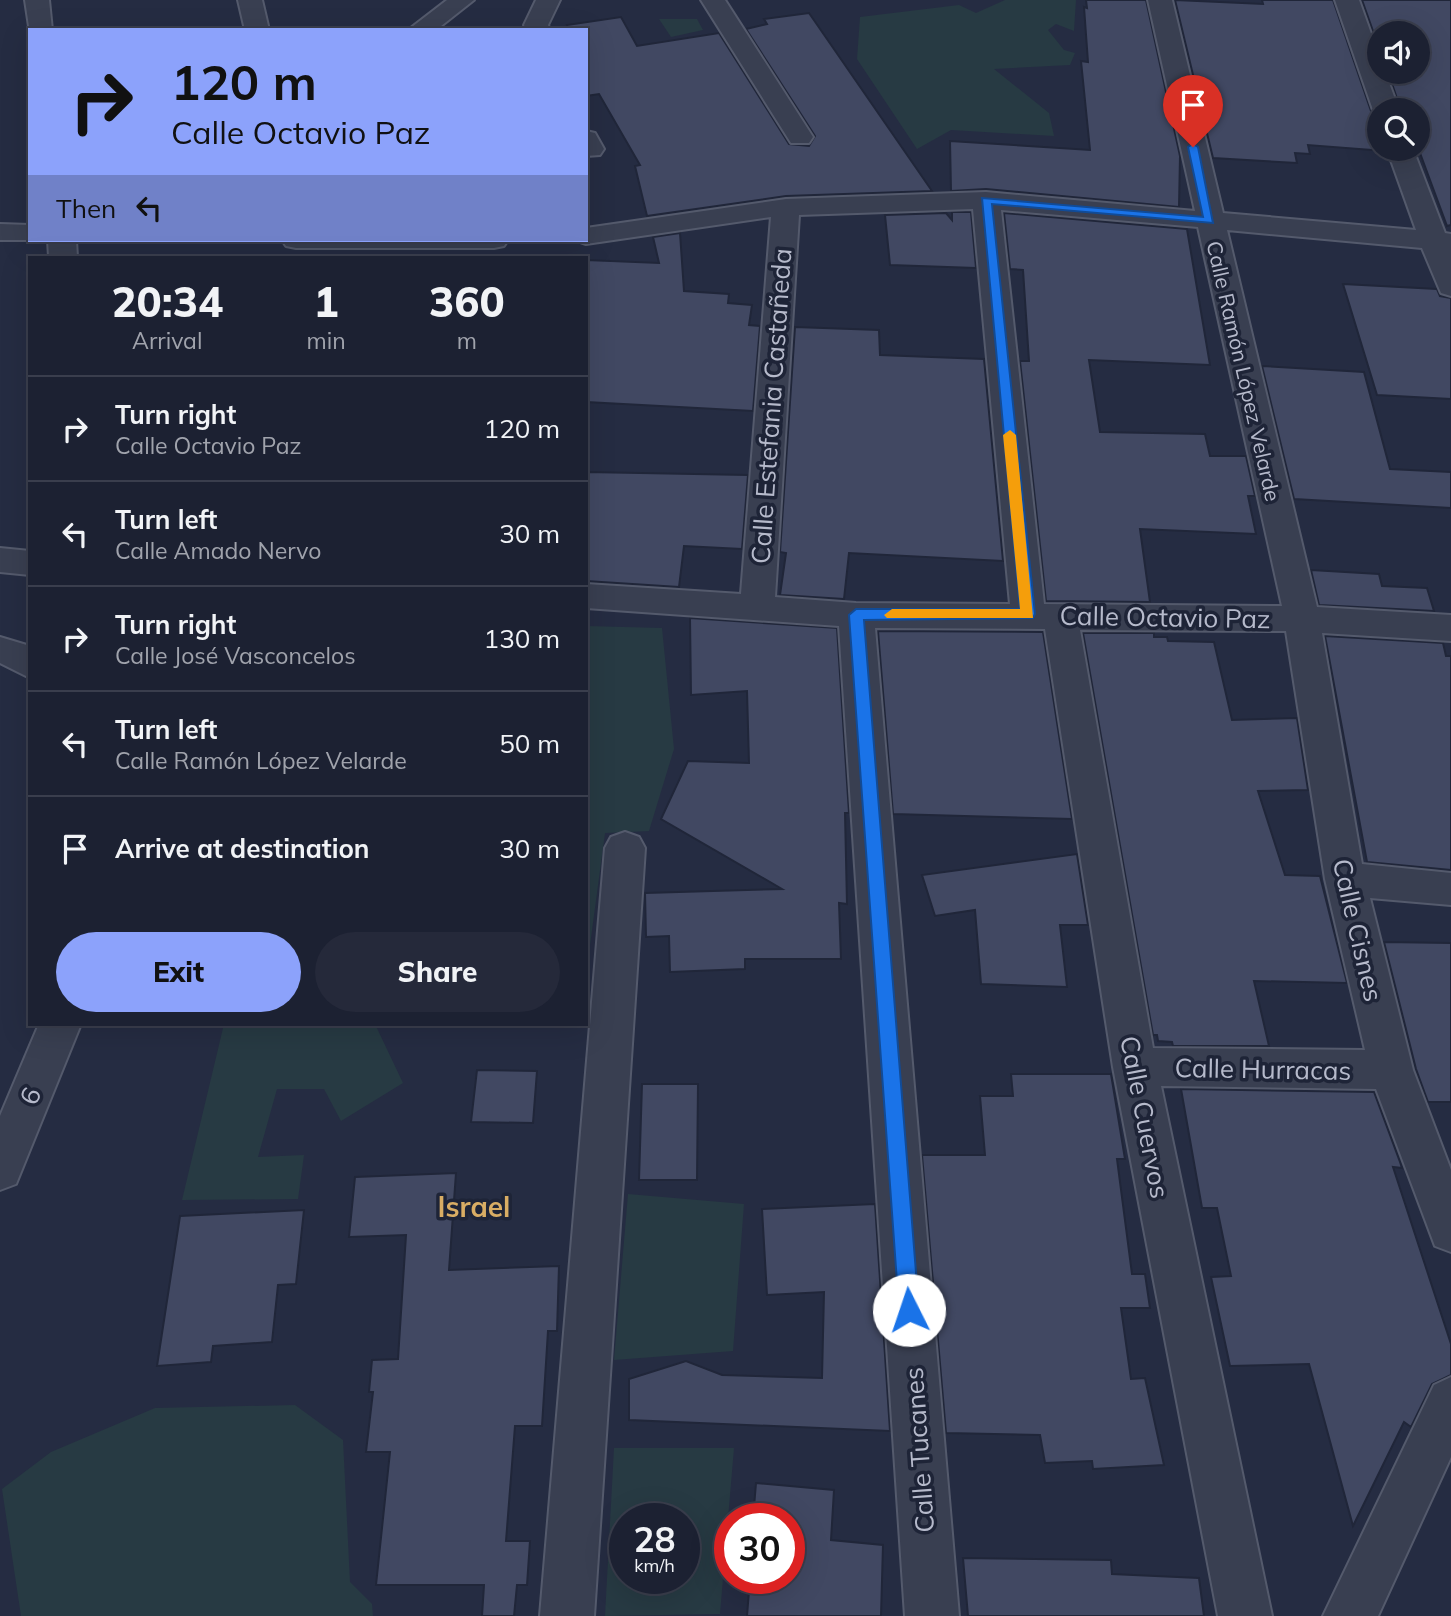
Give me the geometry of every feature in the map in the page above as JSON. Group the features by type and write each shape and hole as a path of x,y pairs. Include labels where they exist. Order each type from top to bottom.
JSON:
{"street":[{"path":"37,0 40,28"},
{"path":"250,0 257,28"},
{"path":"423,28 462,0"},
{"path":"537,28 536,24 548,0"},
{"path":"713,0 800,136"},
{"name":"Calle Ramón López Velarde","path":"1160,0 1302,619"},
{"path":"1347,0 1382,98"},
{"path":"1405,161 1442,242 1451,287"},
{"path":"588,240 786,206 986,200 1442,242"},
{"name":"Calle Cuervos","path":"986,200 1044,615 1245,1616"},
{"name":"Calle Estefania Castañeda","path":"757,606 786,206"},
{"path":"0,232 28,233"},
{"path":"0,561 28,563"},
{"name":"Calle Octavio Paz","path":"588,596 856,615 1302,619 1451,628"},
{"name":"Calle Tucanes","path":"856,615 932,1616"},
{"name":"Calle Cisnes","path":"1302,619 1345,879 1391,1070 1451,1230"},
{"path":"0,650 17,655 28,663"},
{"path":"568,1616 625,848"},
{"path":"1345,879 1451,889"},
{"name":"6","path":"0,1169 59,1026"},
{"name":"Calle Hurracas","path":"1135,1067 1391,1070"},
{"path":"1350,1616 1451,1402"}],"shaded area":[{"path":"1005,0 1076,0 1074,31 1056,24 1048,30 1064,50 1075,53 1070,65 994,69 1049,113 1054,136 951,130 917,149 857,59 860,17 959,5 976,13"},
{"path":"659,19 697,19 703,30 671,37"},
{"path":"588,626 662,628 674,749 649,831 605,833 588,960"},
{"path":"224,1026 376,1026 403,1083 341,1121 324,1089 277,1089 258,1157 304,1155 298,1199 182,1200"},
{"path":"628,1194 744,1204 733,1351 614,1360"},
{"path":"295,1405 343,1440 350,1582 372,1604 373,1616 21,1616 2,1489 51,1452 155,1408"},
{"path":"614,1448 734,1448 729,1503 714,1503 714,1594 722,1594 720,1614 605,1616 609,1541 609,1594 700,1594 700,1503 611,1503"}],"building":[{"path":"1086,0 1146,0 1180,156 1179,207 986,189 951,191 950,141 1090,150 1081,61 1088,62 1084,7 1087,8"},
{"path":"1175,0 1263,4 1262,0 1333,0 1367,99 1367,150 1308,145 1310,154 1295,153 1297,163 1213,158"},
{"path":"1362,0 1451,0 1451,225 1447,226 1423,161 1430,161 1430,98 1397,98 1392,84 1430,84 1430,21 1369,21"},
{"path":"809,13 932,191 786,196 647,216 635,166 640,165 599,94 588,96 588,28 569,28 567,25 621,17 637,46 719,33 789,144 809,146 815,136 746,29 767,24 764,19"},
{"path":"952,212 971,212 976,268 890,265 885,215 946,213 952,220"},
{"path":"1004,213 1187,229 1210,365 1089,360 1100,432 1205,434 1210,456 1246,456 1255,496 1248,496 1256,534 1140,529 1150,602 1046,601 1020,361 1029,361 1023,270 1010,269"},
{"path":"680,233 684,291 729,294 728,303 752,305 749,325 760,326 753,411 588,402 588,260 659,263 653,237"},
{"path":"1343,284 1437,289 1440,296 1451,298 1451,399 1377,395"},
{"path":"795,327 879,330 880,355 984,359 1003,561 849,553 844,599 780,595 786,553 780,552"},
{"path":"1262,366 1364,372 1390,469 1451,472 1451,508 1294,499"},
{"path":"588,472 748,475 742,549 684,546 679,587 588,581"},
{"path":"1311,570 1379,574 1382,586 1427,588 1434,611 1319,605"},
{"path":"690,618 837,628 849,813 845,813 847,904 839,903 841,959 745,959 745,969 670,972 669,936 646,937 645,893 782,889 661,819 688,761 749,763 747,691 691,695"},
{"path":"878,631 1043,632 1072,819 893,814"},
{"path":"1083,633 1154,633 1154,637 1167,637 1168,641 1214,642 1232,720 1297,718 1308,790 1258,791 1285,875 1320,876 1347,983 1254,981 1269,1046 1173,1046 1172,1042 1158,1041 1157,1035 1153,1035"},
{"path":"1325,636 1443,643 1446,656 1451,656 1451,870 1367,862"},
{"path":"1077,854 1088,925 1060,925 1067,987 981,984 975,910 935,916 922,875"},
{"path":"1384,942 1451,943 1451,1102 1428,1102 1416,1069"},
{"path":"477,1070 537,1071 533,1123 471,1122"},
{"path":"1011,1074 1111,1074 1125,1159 1117,1159 1132,1274 1145,1274 1150,1308 1121,1308 1131,1379 1145,1378 1164,1465 1093,1469 1092,1461 1045,1463 1040,1435 946,1433 922,1155 985,1155 980,1096 1013,1096"},
{"path":"642,1084 698,1084 697,1180 639,1180"},
{"path":"1181,1089 1374,1092 1402,1168 1393,1167 1451,1344 1451,1375 1432,1384 1411,1427 1404,1422 1353,1526 1309,1364 1230,1366 1211,1277 1231,1276 1217,1208 1202,1208"},
{"path":"456,1173 449,1270 559,1266 557,1331 548,1331 542,1426 515,1426 506,1541 530,1541 527,1585 517,1585 514,1616 482,1616 484,1585 376,1585 390,1452 366,1452 373,1392 369,1392 372,1360 398,1359 406,1235 349,1237 355,1177"},
{"path":"875,1204 890,1431 629,1420 629,1379 686,1361 722,1375 822,1378 824,1292 767,1295 762,1209"},
{"path":"304,1210 296,1284 278,1285 272,1342 213,1346 211,1362 157,1366 180,1216"},
{"path":"756,1483 834,1490 831,1540 883,1545 881,1616 747,1616 749,1594 805,1594 805,1503 754,1503"},
{"path":"963,1558 1111,1560 1112,1574 1199,1578 1204,1616 968,1616"}],"slow traffic":[{"path":"892,615 1028,614 1010,435"}],"district":[{"name":"Israel","path":"474,1206"}],"route":[{"path":"909,1310 856,615 1028,614 986,200 1209,221 1193,147"}]}
